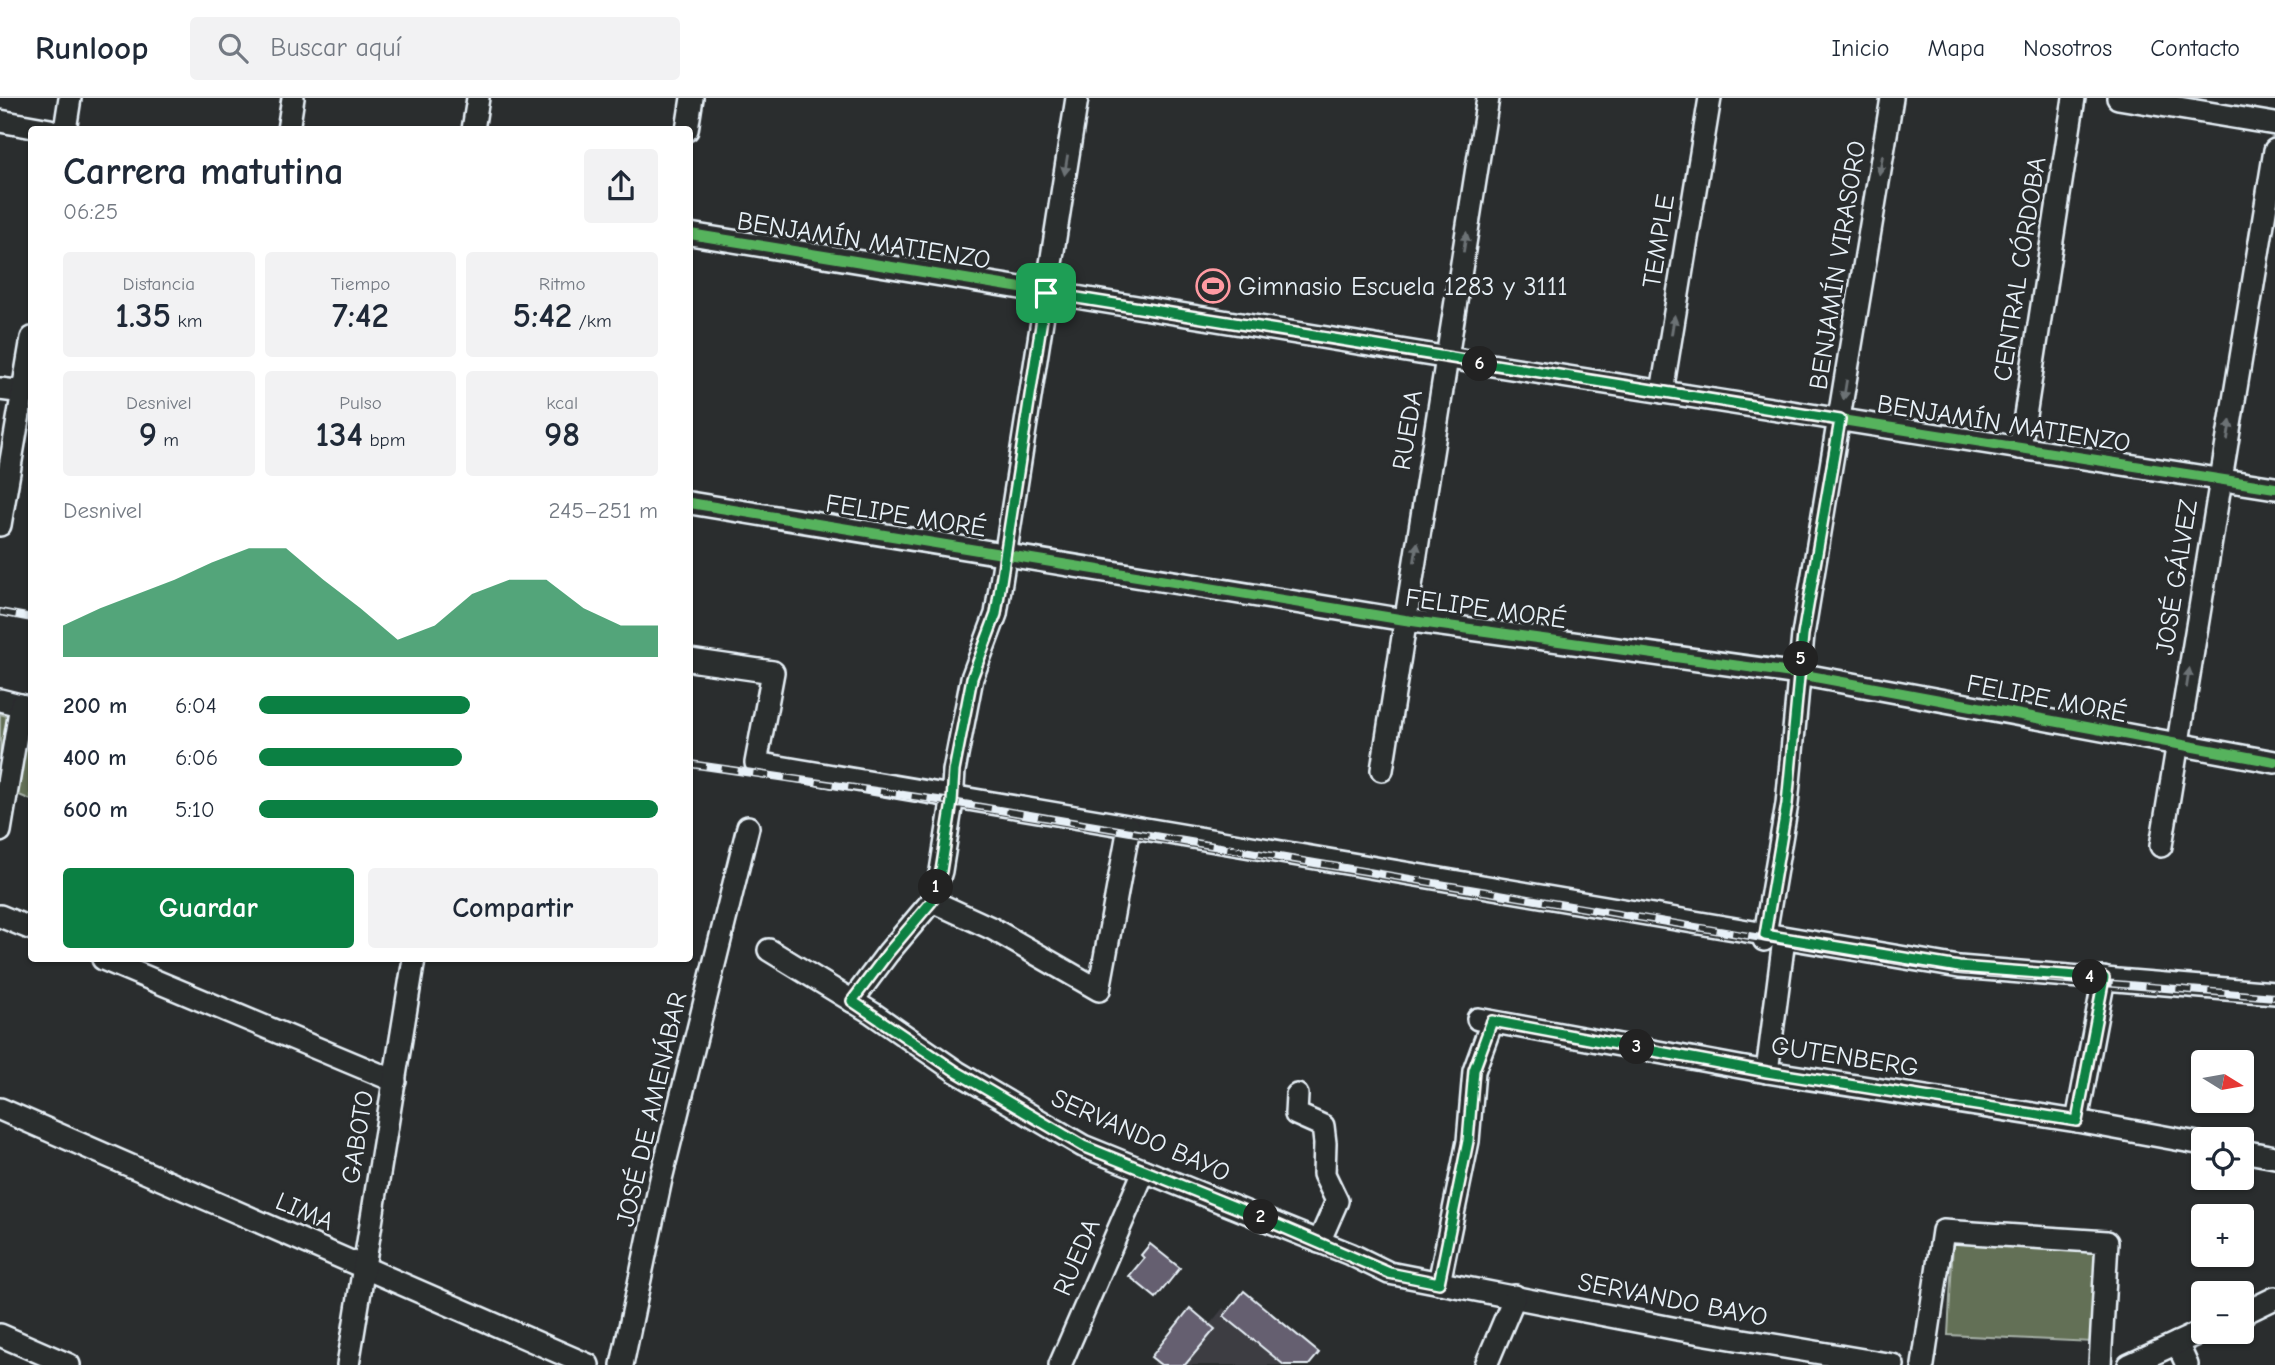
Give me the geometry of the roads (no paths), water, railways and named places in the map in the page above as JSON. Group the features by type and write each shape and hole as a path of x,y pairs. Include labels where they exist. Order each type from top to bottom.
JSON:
{"street":[{"path":"66,126 70,98"},
{"path":"289,126 293,98"},
{"path":"474,126 478,98"},
{"path":"688,126 692,98"},
{"path":"852,1001 932,901 941,871 953,796 954,771 972,678 996,614 1077,98"},
{"name":"RUEDA","path":"1382,770 1488,98"},
{"name":"TEMPLE","path":"1662,392 1710,98"},
{"name":"BENJAMÍN VIRASORO","path":"1767,1072 1771,938 1803,635 1892,98"},
{"name":"CENTRAL CÓRDOBA","path":"2020,448 2074,98"},
{"path":"2118,98 2275,124"},
{"path":"0,121 28,126"},
{"name":"JOSÉ GÁLVEZ","path":"2161,846 2275,150"},
{"name":"BENJAMÍN MATIENZO","path":"693,234 1447,358 2275,488"},
{"path":"0,389 27,393 0,526"},
{"name":"FELIPE MORÉ","path":"693,503 1405,620 1799,674 2275,762"},
{"path":"693,660 772,672 756,763 1771,938 1959,967 2275,993"},
{"path":"0,700 26,706 0,831"},
{"name":"JOSÉ DE AMENÁBAR","path":"622,1365 661,1179 748,827"},
{"path":"932,901 993,929 1099,990 1129,827"},
{"path":"0,916 28,927"},
{"name":"SERVANDO BAYO","path":"769,950 852,1001 957,1072 1083,1146 1389,1273 1515,1296 1810,1359 1893,1365"},
{"path":"110,962 395,1081"},
{"name":"GABOTO","path":"348,1365 414,962"},
{"path":"2077,1121 2104,978"},
{"name":"GUTENBERG","path":"1439,1283 1468,1141 1474,1070 1485,1020 1767,1072 2191,1142"},
{"path":"1297,1095 1296,1114 1323,1126 1324,1174 1337,1201 1319,1242"},
{"name":"LIMA","path":"0,1109 588,1365"},
{"path":"2254,1153 2275,1157"},
{"name":"RUEDA","path":"1060,1365 1144,1171"},
{"path":"1923,1365 1943,1231 2106,1242 2101,1365"},
{"path":"1486,1365 1515,1296"},
{"path":"2254,1308 2275,1298"},
{"path":"0,1335 69,1365"},
{"path":"2129,1365 2191,1337"},
{"path":"2177,1343 2187,1365"}],"railway":[{"path":"0,612 28,617"},
{"path":"693,764 952,802 1958,971 2275,997"}],"place":[{"name":"Gimnasio Escuela 1283 y 3111","path":"1213,286"}]}
